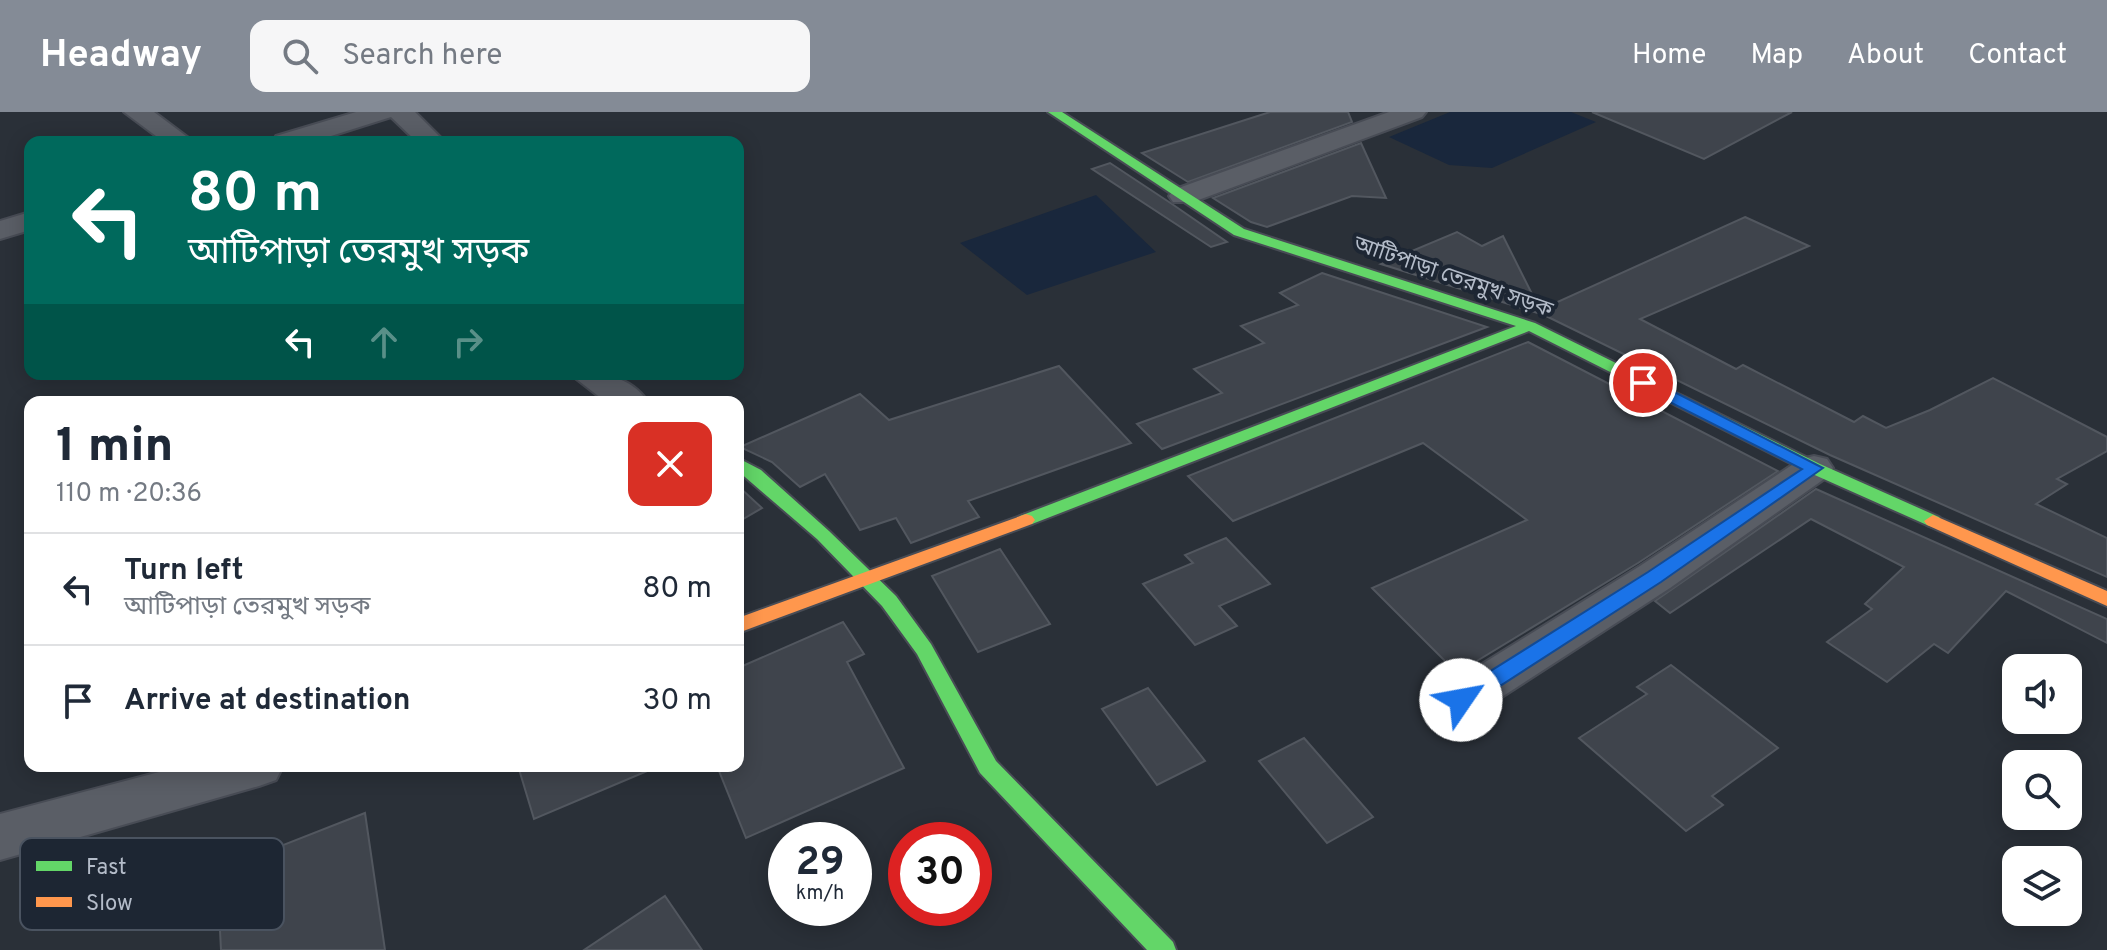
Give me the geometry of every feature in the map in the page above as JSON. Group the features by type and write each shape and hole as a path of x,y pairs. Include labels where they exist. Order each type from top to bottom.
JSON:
{"street":[{"path":"137,112 172,136"},
{"path":"305,136 384,112 422,136"},
{"name":"আটিপাড়া তেরমুখ সড়ক","path":"1054,112 1239,232 1530,326 1814,468 2107,599"},
{"path":"1183,196 1413,112"},
{"path":"0,230 24,223"},
{"path":"744,624 868,580 1530,326"},
{"path":"596,380 621,396"},
{"path":"744,468 755,474 868,580 924,648 969,741 988,767 1164,950"},
{"path":"1461,700 1655,577 1814,468"},
{"path":"0,837 237,772"}],"water":[{"path":"1450,112 1571,112 1596,122 1492,168 1449,165 1389,137"},
{"path":"1096,195 1156,252 1027,295 960,243"}],"building":[{"path":"1270,112 1348,112 1352,122 1188,182 1142,153"},
{"path":"1592,112 1792,112 1704,159"},
{"path":"1361,143 1386,198 1352,196 1267,227 1251,222 1213,198"},
{"path":"1110,163 1227,242 1211,247 1092,169"},
{"path":"1745,217 1809,246 1640,319 1736,369 1743,365 1854,422 1863,416 1886,428 1993,378 2107,437 2107,451 2057,479 2067,484 2036,504 2107,538 2107,577 1830,455 1544,315 1381,264 1457,232 1482,246 1503,236 1540,310"},
{"path":"1322,273 1487,327 1162,449 1137,424 1222,393 1194,369 1264,343 1241,326 1298,305 1280,293"},
{"path":"1528,342 1778,471 1638,563 1457,673 1372,588 1527,520 1423,443 1233,521 1188,476"},
{"path":"1059,366 1131,443 968,501 979,517 911,543 896,518 860,530 825,474 800,487 772,462 744,449 744,445 860,394 889,420"},
{"path":"1816,489 2107,619 2107,643 2006,591 1948,653 1934,644 1887,682 1827,642 1872,609 1865,604 1904,567 1811,519 1670,613 1655,601"},
{"path":"744,492 762,508 744,518"},
{"path":"1226,538 1270,584 1219,606 1237,626 1195,645 1143,584 1193,563 1185,555"},
{"path":"1000,549 1050,624 978,652 932,576"},
{"path":"843,622 864,654 847,662 904,768 782,822 768,822 768,828 746,838 719,772 744,772 744,665"},
{"path":"1671,665 1778,748 1712,796 1723,805 1686,831 1579,738 1647,694 1637,687"},
{"path":"1148,688 1205,761 1157,785 1102,709"},
{"path":"1304,738 1373,817 1327,843 1259,761"},
{"path":"520,772 645,772 534,819"},
{"path":"365,813 385,950 221,950 220,930 284,930 284,845"},
{"path":"665,896 702,950 584,950"}],"traffic: fast":[{"path":"1054,112 1239,232 1530,326 1814,468 1933,521"},
{"path":"1026,520 1530,326"},
{"path":"744,468 823,535 889,601 924,649 988,767 1164,950"}],"traffic: slow":[{"path":"744,624 1026,520"},
{"path":"1933,521 2107,599"}],"route":[{"path":"1461,700 1655,577 1814,468 1643,383"}]}
